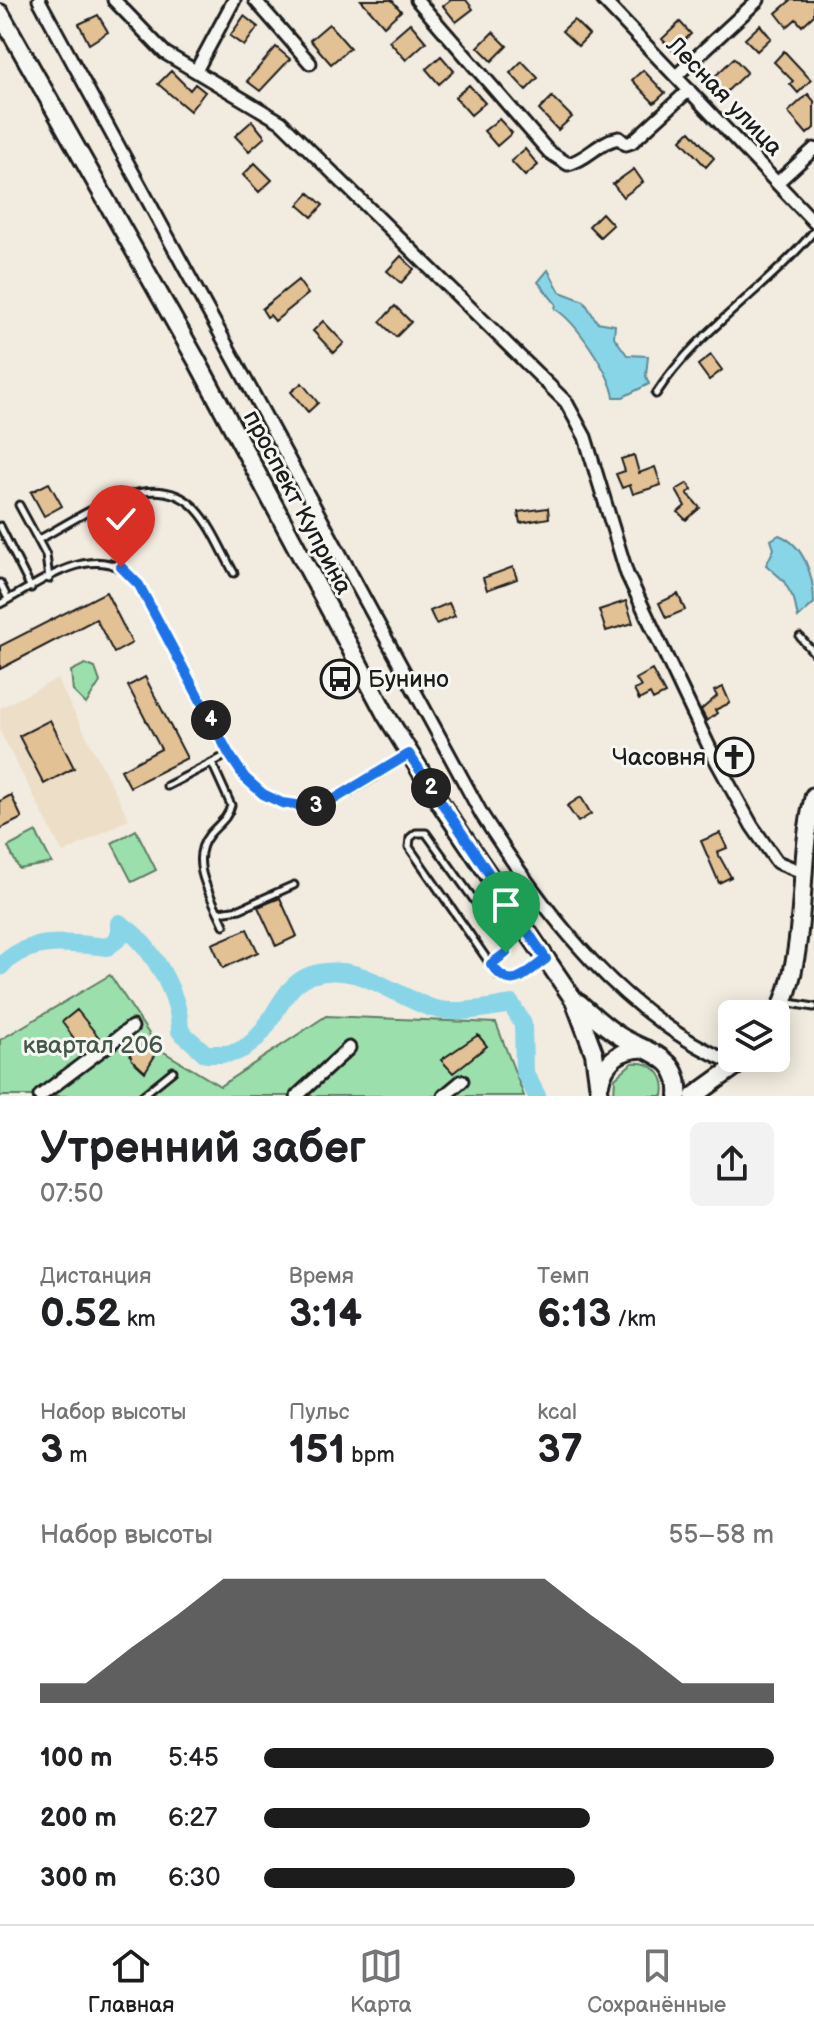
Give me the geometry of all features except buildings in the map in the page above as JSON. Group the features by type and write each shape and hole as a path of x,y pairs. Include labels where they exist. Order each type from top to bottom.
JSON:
{"main road":[{"name":"проспект Куприна","path":"0,13 197,361 318,592 409,754 574,1000 587,1025 600,1093"},
{"path":"784,1000 792,973 802,872 814,796"},
{"name":"проспект Куприна","path":"574,1000 618,1034 654,1051 694,1081 717,1080"},
{"name":"проспект Куприна","path":"600,1093 604,1070 615,1057 638,1048 654,1051"},
{"path":"673,1067 678,1096"},
{"path":"694,1096 728,1072"}],"street":[{"path":"39,0 482,815 512,862 617,987 659,1022 718,1050"},
{"path":"114,0 165,53 197,69 281,122 566,402 585,437 627,574 713,755 752,826 777,862 802,872"},
{"path":"197,69 234,0"},
{"path":"255,0 310,63"},
{"path":"417,0 549,152 568,164 576,162 605,140 619,138 626,144 632,142 689,90"},
{"name":"Лесная улица","path":"603,0 814,222"},
{"path":"676,76 758,0"},
{"path":"777,183 814,149"},
{"path":"40,1096 132,1027"},
{"path":"297,1096 349,1048"},
{"path":"444,1096 462,1081"}],"lane":[{"path":"656,394 678,361 787,265 814,231"},
{"path":"38,540 129,494 173,495 189,503 202,516 234,573"},
{"path":"19,505 46,555 49,579"},
{"path":"0,526 31,588"},
{"path":"0,604 94,561 115,564 132,576 245,778 263,794 282,803 304,806 328,803 346,795 409,754"},
{"path":"0,583 8,599"},
{"path":"800,637 814,653"},
{"path":"167,786 229,754"},
{"path":"212,763 231,805 227,817 205,841 200,855 201,870 224,925"},
{"path":"491,964 506,953 507,946 426,833 416,833 410,838 409,847 491,964 502,978 517,980 546,959"},
{"path":"219,912 240,909 294,885"},
{"path":"790,1003 814,1007"},
{"path":"142,1096 173,1071"}],"shaded area":[{"path":"57,679 129,819 63,853 0,731 0,708"}],"green space":[{"path":"85,664 95,668 100,682 86,704 73,691 71,671"},
{"path":"136,830 156,870 132,882 112,843"},
{"path":"36,832 52,863 19,869 8,847"},
{"name":"квартал 206","path":"110,975 159,1049 220,1086 326,1016 496,1023 524,1096 0,1096 0,1040"},
{"path":"632,1063 646,1064 657,1071 663,1082 663,1096 614,1096 615,1078"}],"water":[{"path":"548,270 560,292 584,301 597,322 615,325 614,337 627,355 648,356 646,376 649,384 623,397 614,397 591,348 573,324 555,309 556,304 538,282"},
{"path":"779,535 802,554 812,583 814,603 798,618 794,599 783,580 766,565 774,549 771,540"}],"waterway":[{"path":"0,967 11,957 37,946 64,943 107,947 119,938 119,923 152,956 175,1001 180,1031 206,1054 232,1053 248,1045 299,981 328,972 359,975 441,1010 471,1010 511,1004 523,1024 524,1071 537,1096"}],"place":[{"name":"Бунино","path":"340,679"},
{"name":"Часовня","path":"734,757"}],"route":[{"path":"121,567 139,585 229,754 245,778 263,794 282,803 315,806 328,803 346,795 409,754 546,959 517,980 509,980 498,975 491,964 506,953"}]}
